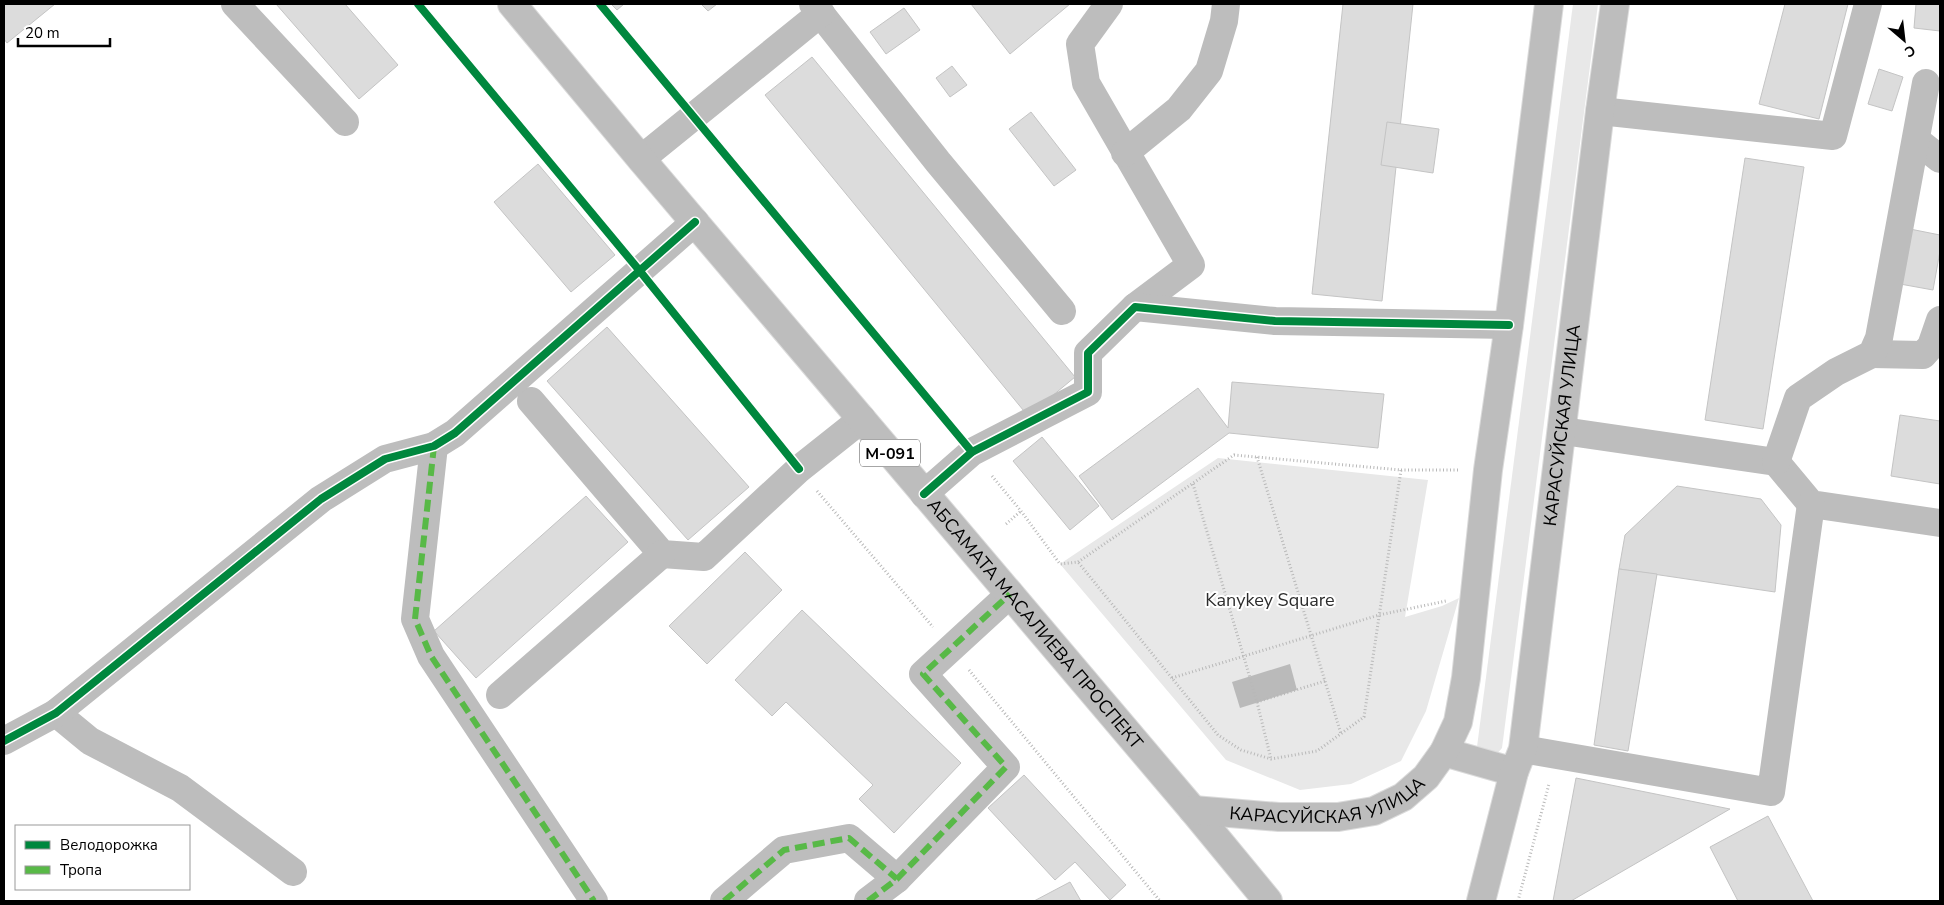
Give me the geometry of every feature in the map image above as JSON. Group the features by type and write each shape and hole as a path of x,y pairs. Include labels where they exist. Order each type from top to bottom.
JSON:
{"street":[{"path":"235,4 345,122"},
{"name":"АБСАМАТА МАСАЛИЕВА ПРОСПЕКТ","path":"512,4 1268,901"},
{"path":"924,494 972,452 1088,392 1088,353 1135,307 1191,265 1086,83 1080,44 1109,4"},
{"path":"1125,153 1179,110 1209,71 1224,20 1226,4"},
{"name":"КАРАСУЙСКАЯ УЛИЦА","path":"1193,810 1279,817 1338,817 1374,811 1403,797 1426,777 1444,752 1458,722 1466,678 1488,470 1509,325 1549,4"},
{"name":"КАРАСУЙСКАЯ УЛИЦА","path":"1444,752 1519,761 1556,471 1563,431 1600,111 1616,4"},
{"path":"1600,111 1833,136 1868,4"},
{"path":"641,159 817,8 938,162 1062,311"},
{"path":"1872,354 1879,338 1926,83"},
{"path":"1916,140 1940,159"},
{"path":"4,741 56,713 322,498 385,459 434,446 455,433 696,222"},
{"path":"1135,307 1275,321 1509,325"},
{"path":"1776,462 1798,398 1836,372 1872,354 1923,355 1934,341 1940,320"},
{"path":"531,401 662,554"},
{"path":"500,694 662,554 704,557 799,469 862,419"},
{"path":"1563,431 1776,462 1810,504 1940,523"},
{"path":"434,446 415,619 431,656 594,901"},
{"path":"1481,901 1519,761 1557,755 1772,792 1810,504"},
{"path":"868,901 896,878 1006,767 923,674 1010,594"},
{"path":"56,713 90,741 180,788 293,872"},
{"path":"724,901 784,850 848,838 896,878"}],"path":[{"path":"972,452 1021,511 1060,564 1078,562 1234,455 1401,470 1488,470"},
{"path":"1258,457 1341,734"},
{"path":"799,469 951,648 1160,901"},
{"path":"1078,562 1218,735 1240,750 1271,759 1317,751 1364,717 1401,470"},
{"path":"1193,484 1257,702 1271,759"},
{"path":"1006,524 1021,511"},
{"path":"1172,678 1379,616 1450,600"},
{"path":"1257,702 1325,681"},
{"path":"1518,901 1557,755"}],"green space":[{"path":"1573,4 1598,4 1502,748 1496,755 1481,753 1477,747"},
{"name":"Kanykey Square","path":"1218,458 1428,480 1405,617 1442,606 1459,598 1426,711 1401,761 1351,784 1300,790 1226,760 1060,564"}],"shaded area":[{"path":"1290,664 1297,690 1240,708 1232,682"}],"building":[{"path":"4,4 55,4 7,43 4,39"},
{"path":"276,4 345,4 398,65 359,99"},
{"path":"611,4 624,4 617,10"},
{"path":"701,4 717,4 708,11"},
{"path":"971,4 1070,4 1010,54"},
{"path":"1343,4 1413,4 1382,301 1312,294"},
{"path":"1785,4 1848,4 1819,119 1759,104"},
{"path":"1916,4 1940,4 1940,31 1914,28"},
{"path":"904,8 920,30 886,54 870,32"},
{"path":"812,57 1075,377 1028,416 765,95"},
{"path":"952,66 967,85 950,97 936,78"},
{"path":"1879,69 1903,77 1892,111 1868,104"},
{"path":"1031,112 1076,170 1054,186 1009,129"},
{"path":"1387,122 1439,129 1433,173 1381,165"},
{"path":"1745,158 1804,167 1763,429 1705,420"},
{"path":"538,164 615,255 571,292 494,202"},
{"path":"1910,229 1940,235 1940,251 1933,290 1900,284"},
{"path":"607,327 749,487 688,540 547,381"},
{"path":"1232,382 1384,394 1378,448 1229,433 1112,520 1079,476 1198,388 1228,428"},
{"path":"1900,415 1940,421 1940,484 1891,476"},
{"path":"1042,437 1099,506 1070,530 1013,461"},
{"path":"1677,486 1761,499 1781,525 1775,592 1619,569 1625,535"},
{"path":"586,496 628,542 476,678 434,631"},
{"path":"745,552 782,590 707,664 669,626"},
{"path":"1619,569 1657,574 1628,751 1594,745"},
{"path":"802,610 961,763 894,833 859,799 873,785 786,702 772,716 735,680"},
{"path":"1024,775 1126,885 1110,900 1075,862 1055,880 988,808"},
{"path":"1576,778 1730,809 1571,901 1553,901"},
{"path":"1768,816 1813,901 1738,901 1710,847"},
{"path":"1070,882 1081,901 1034,901"}],"marked path":[{"path":"434,446 415,619 431,656 594,901"},
{"path":"868,901 897,879 1006,767 923,674 1010,594"},
{"path":"724,901 784,850 849,838 897,879"}],"cycle path":[{"path":"418,4 639,270 799,469"},
{"path":"600,4 972,452"},
{"path":"4,741 56,713 321,499 385,459 434,446 455,433 695,222"},
{"path":"924,494 972,452 1088,392 1088,353 1135,307 1275,321 1509,325"}]}
